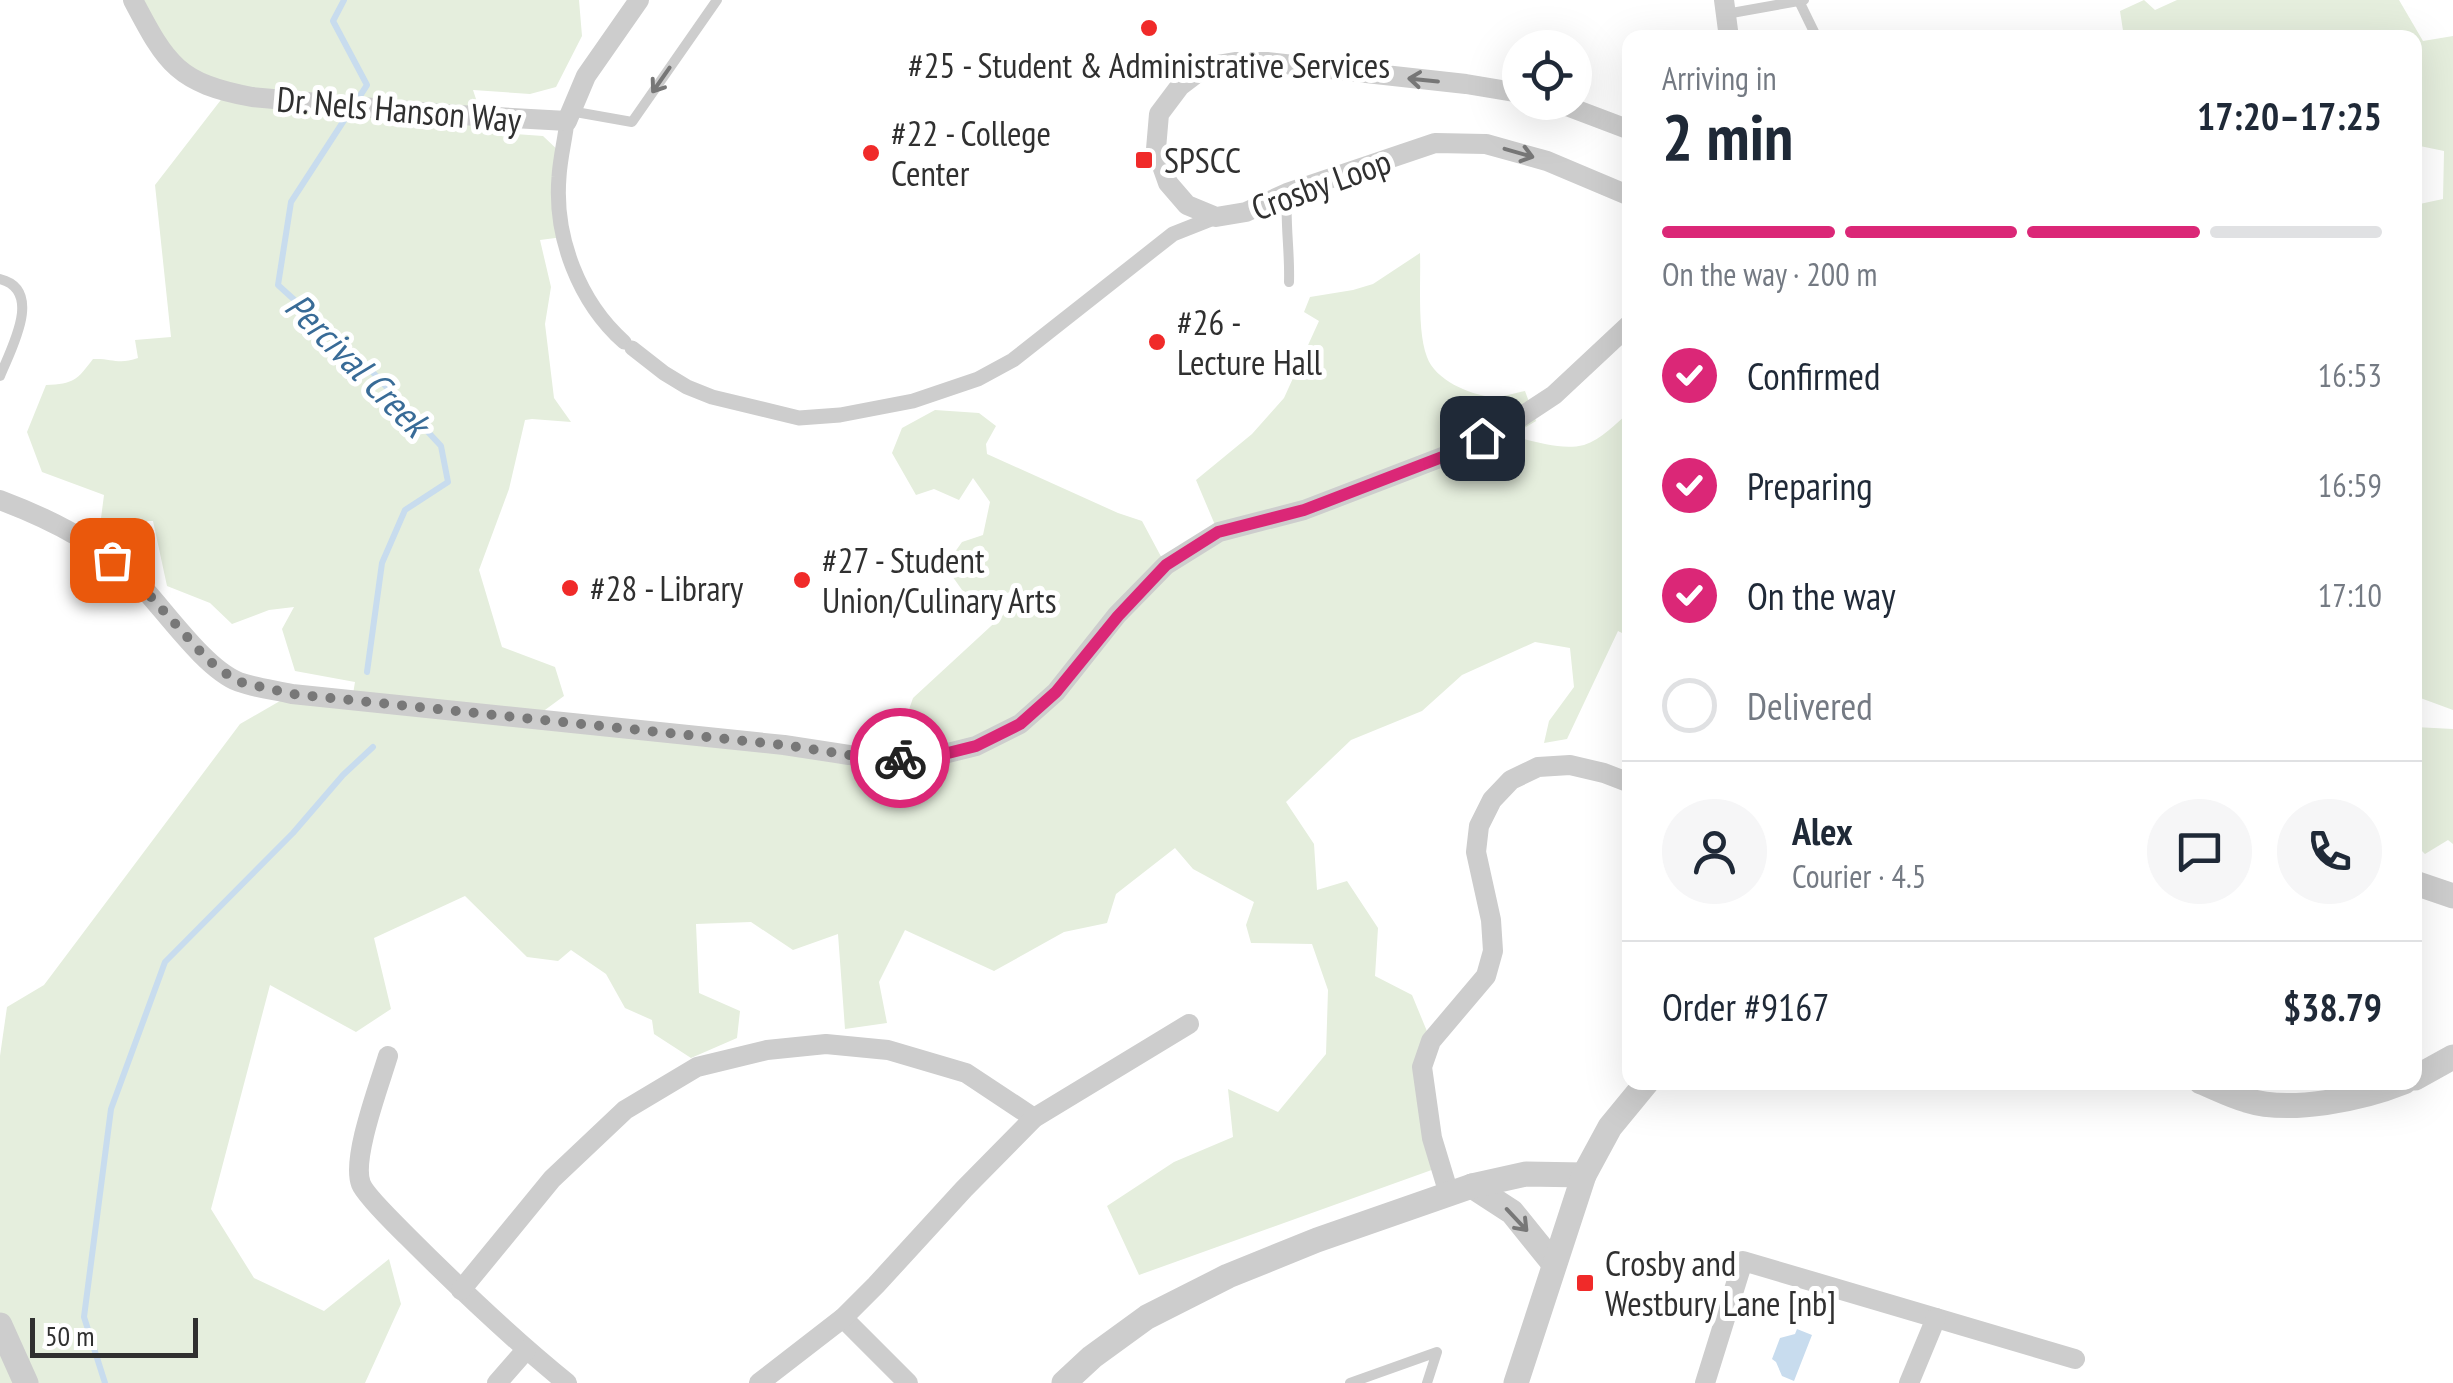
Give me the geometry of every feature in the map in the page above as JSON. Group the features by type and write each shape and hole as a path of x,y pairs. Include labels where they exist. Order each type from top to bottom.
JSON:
{"street":[{"name":"Dr. Nels Hanson Way","path":"133,0 158,46 176,67 188,77 228,92 441,114 568,116 586,76 639,0"},
{"name":"Crosby Loop","path":"1502,90 1267,62 1205,67 1180,86 1159,114 1156,149 1168,183 1187,205 1216,217 1246,212 1287,193 1435,143 1486,144 1547,161 1622,193"},
{"path":"568,116 558,178 563,237 588,298 628,345 686,387 799,418 840,416 913,401 978,379 1013,360 1173,234 1216,217"},
{"path":"1592,116 1622,127"},
{"path":"0,500 92,544 132,576 208,660 236,681 292,694 892,758 932,757 976,746 1020,724 1056,692 1166,565 1218,532 1304,510 1450,454 1514,422 1554,396 1622,332"},
{"path":"1554,1264 1512,1212 1461,1190 1432,1138 1422,1067 1431,1040 1486,976 1493,951 1491,920 1476,852 1479,826 1492,800 1511,780 1538,766 1570,765 1622,780"},
{"path":"2422,884 2453,888"},
{"path":"2422,885 2453,896"},
{"path":"759,1383 843,1318 1034,1118 1188,1024"},
{"path":"460,1290 552,1179 625,1110 697,1067 767,1050 826,1044 888,1050 966,1074 1034,1118"},
{"path":"388,1056 359,1157 361,1184 460,1290 567,1383"},
{"path":"2422,1074 2453,1056"},
{"path":"1516,1383 1584,1176 1610,1128 1641,1090"},
{"path":"2221,1090 2250,1102 2304,1106 2384,1090"},
{"path":"1064,1383 1147,1317 1228,1276 1317,1240 1461,1190 1526,1174 1584,1176"},
{"path":"1705,1383 1743,1261 2074,1359"},
{"path":"843,1318 908,1383"},
{"path":"1909,1383 1936,1318"},
{"path":"0,1325 26,1383"},
{"path":"497,1383 526,1350"}],"lane":[{"path":"568,116 632,122 717,0"},
{"path":"1724,7 1801,0 1813,30"},
{"path":"1287,193 1289,282"},
{"path":"0,279 15,286 21,294 23,311 0,376"},
{"path":"1350,1383 1437,1352 1427,1383"}],"green space":[{"path":"133,0 579,0 582,36 556,87 530,94 473,90 487,132 543,136 562,154 563,237 540,240 551,287 545,324 554,398 571,422 525,420 509,489 479,570 502,647 555,667 564,696 534,718 892,758 913,698 1003,615 1016,592 972,604 945,566 962,542 983,535 990,502 973,478 959,500 934,489 916,495 892,453 902,428 935,410 979,413 996,426 986,444 987,454 1142,521 1165,564 1218,532 1196,480 1252,434 1284,398 1319,321 1304,312 1310,297 1373,284 1420,253 1421,320 1427,357 1437,373 1474,393 1493,397 1525,391 1536,421 1511,436 1575,447 1590,443 1622,419 1622,633 1618,631 1567,739 1544,743 1549,721 1574,687 1570,648 1535,642 1462,675 1422,711 1351,740 1286,802 1314,844 1317,890 1347,881 1378,928 1375,976 1412,995 1431,1041 1422,1067 1440,1167 1139,1275 1107,1206 1174,1162 1233,1137 1228,1089 1278,1112 1326,1054 1328,990 1312,944 1251,943 1246,925 1254,902 1193,869 1175,848 1116,894 1107,923 1064,932 994,971 905,930 879,982 887,1023 845,1029 838,934 793,950 751,922 696,924 699,993 740,1011 737,1038 691,1058 654,1034 652,1020 625,1008 606,974 571,950 558,961 527,957 465,896 374,938 391,1009 356,1032 270,985 211,1209 254,1278 324,1311 389,1259 401,1304 365,1383 0,1383 0,1056 7,1007 44,985 240,724 292,694 352,700 355,682 295,671 282,629 294,607 269,610 232,624 210,603 167,586 153,521 134,521 127,550 100,526 104,495 42,472 27,432 46,385 74,379 93,359 138,358 135,340 171,337 155,185 227,92 189,77"},
{"path":"2144,0 2155,10 2177,0 2399,0 2417,30 2123,30 2120,11"},
{"path":"2453,36 2453,710 2422,699 2422,204 2443,199 2444,151 2422,146 2422,39"},
{"path":"2422,727 2453,729 2453,844 2448,840 2425,854"}],"water":[{"path":"1797,1329 1812,1335 1794,1381 1782,1376 1772,1359 1780,1338 1795,1334"}],"waterway":[{"name":"Percival Creek","path":"344,0 333,21 367,85 291,202 278,285 366,365 441,446 448,482 405,510 382,563 367,672"},
{"name":"Percival Creek","path":"105,1383 84,1317 111,1109 165,962 373,747"}],"way so far":[{"path":"112,560 132,576 208,660 236,681 292,694 900,758"}],"place":[{"name":"#25 - Student & Administrative Services","path":"1149,28"},
{"name":"#22 - College Center","path":"871,153"},
{"name":"SPSCC","path":"1144,160"},
{"name":"#26 - Lecture Hall","path":"1157,342"},
{"name":"#27 - Student Union/Culinary Arts","path":"802,580"},
{"name":"#28 - Library","path":"570,588"},
{"name":"Crosby and Westbury Lane [nb]","path":"1585,1283"}],"route":[{"path":"900,758 932,757 976,746 1020,724 1056,692 1166,565 1218,532 1304,510 1482,438"}]}
